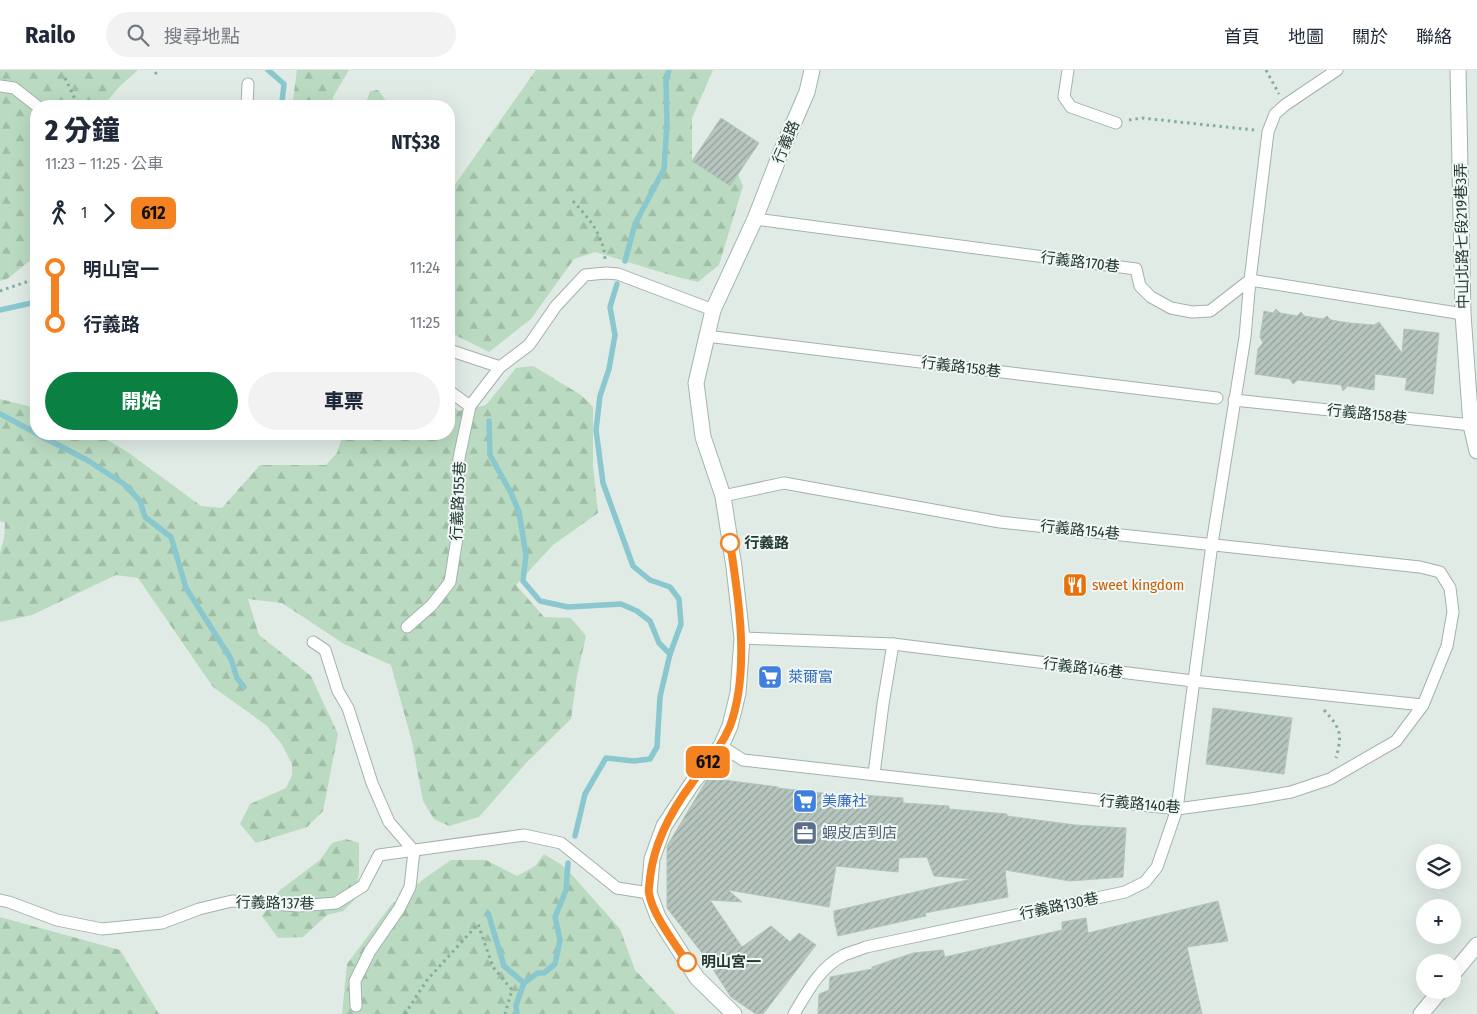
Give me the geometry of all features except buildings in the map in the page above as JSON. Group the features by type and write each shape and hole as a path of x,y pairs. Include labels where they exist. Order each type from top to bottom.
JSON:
{"street":[{"name":"行義路","path":"734,1014 697,978 658,917 649,893 652,858 664,826 691,785 721,746 730,726 738,693 742,638 734,566 723,496 703,437 696,383 713,310 755,219 807,92 812,70"},
{"name":"中山北路七段219巷3弄","path":"1457,73 1463,314 1471,425 1477,451"},
{"path":"1461,965 1477,945"},
{"path":"1421,1014 1434,999"}],"lane":[{"path":"1068,70 1064,97 1071,107 1116,123"},
{"path":"1285,104 1337,70"},
{"path":"247,100 248,84"},
{"path":"0,86 14,88 30,101"},
{"name":"行義路130巷","path":"794,1014 822,970 843,955 866,947 1125,892 1145,882 1157,867 1177,809 1212,544 1245,337 1268,132 1275,114 1285,104"},
{"name":"行義路170巷","path":"755,219 1136,269 1140,286 1151,296 1171,308 1192,312 1210,311 1250,280"},
{"path":"612,273 713,310"},
{"name":"行義路155巷","path":"407,627 432,605 450,582 457,538 459,458 470,406 500,368 529,345 556,306 585,275 612,273"},
{"path":"1250,280 1463,314"},
{"name":"行義路158巷","path":"706,336 1217,398"},
{"path":"455,352 500,368"},
{"path":"455,395 470,406"},
{"name":"行義路158巷","path":"1234,400 1471,425"},
{"name":"行義路154巷","path":"723,496 784,483 1000,522 1420,567 1440,572"},
{"name":"行義路140巷","path":"721,746 743,760 1177,809 1251,800 1291,792 1330,778 1396,741 1423,705 1448,646 1453,612 1450,588 1440,572"},
{"name":"行義路146巷","path":"742,638 893,644 1193,681 1423,705"},
{"path":"313,642 325,650 338,691 348,708 372,783 389,822 414,851 410,887 399,909 370,951 355,981 356,1006"},
{"path":"874,774 893,644"},
{"name":"行義路137巷","path":"0,900 57,920 102,928 162,923 199,909 232,901 299,906 336,903 363,886 379,855 524,835 561,843 618,888 649,893"}],"path":[{"path":"155,74 159,70"},
{"path":"1266,70 1285,104"},
{"path":"65,78 77,100"},
{"path":"1116,123 1142,118 1268,132"},
{"path":"573,201 599,233 612,273"},
{"path":"0,291 30,281"},
{"path":"1311,694 1337,724 1340,733 1340,743 1330,778"},
{"path":"405,1014 427,980 478,924 493,967 512,990 505,1014"}],"green space":[{"path":"0,70 138,70 108,100 30,100 30,261 7,279 0,281"},
{"path":"297,70 349,70 332,100 293,100"},
{"path":"536,70 713,70 692,118 692,161 729,186 738,174 743,186 719,265 698,282 595,252 574,259 531,319 489,352 455,335 455,185"},
{"path":"378,90 386,100 367,100 370,91"},
{"path":"533,366 581,395 593,407 593,466 598,513 553,545 516,585 544,617 571,618 586,636 577,676 571,719 526,763 479,817 449,826 434,819 423,801 412,742 391,665 344,644 282,603 248,599 259,635 311,676 338,734 323,811 307,827 256,843 240,824 250,804 286,788 292,775 292,764 281,743 266,725 213,687 138,578 116,575 32,615 0,622 0,553 5,523 0,521 0,399 30,406 30,440 108,440 129,453 201,506 222,508 260,465 326,465 337,453 341,440 455,440 455,407 458,411 486,405 516,368"},
{"path":"346,839 359,843 359,872 355,899 343,911 327,915 303,937 278,938 262,916 280,890 320,860 332,843"},
{"path":"544,854 565,867 620,929 635,970 676,1014 342,1014 347,964 391,905 425,878 451,860 486,860 517,876 535,866"},
{"path":"0,917 120,950 159,1014 0,1014"}],"waterway":[{"path":"268,70 284,84 282,100"},
{"path":"625,261 635,224 664,169 667,123 666,81 669,70"},
{"path":"575,836 585,794 606,758 634,761 650,759 657,747 660,697 670,654 681,624 679,599 670,587 650,580 633,566 603,483 596,430 600,396 609,369 615,335 610,307 617,284"},
{"path":"0,310 30,303"},
{"path":"0,414 30,430"},
{"path":"489,421 490,455 519,512 526,555 523,581 540,601 568,607 621,604 637,611 650,621 659,643 670,654"},
{"path":"49,440 87,460 124,484 140,501 145,517 171,537 186,588 231,659 237,678 244,687"},
{"path":"517,1014 516,1005 524,983 538,973 544,973 555,964 560,940 555,917 566,890 568,863"},
{"path":"488,913 504,966 524,983"}],"bus line":[{"name":"612","path":"687,962 658,917 649,893 652,858 664,826 691,785 721,746 730,726 738,693 742,638 730,543"}],"place":[{"name":"行義路","path":"730,543"},
{"name":"sweet kingdom","path":"1075,585"},
{"name":"萊爾富","path":"770,677"},
{"name":"美廉社","path":"805,801"},
{"name":"蝦皮店到店","path":"805,833"},
{"name":"明山宮一","path":"687,962"}]}
